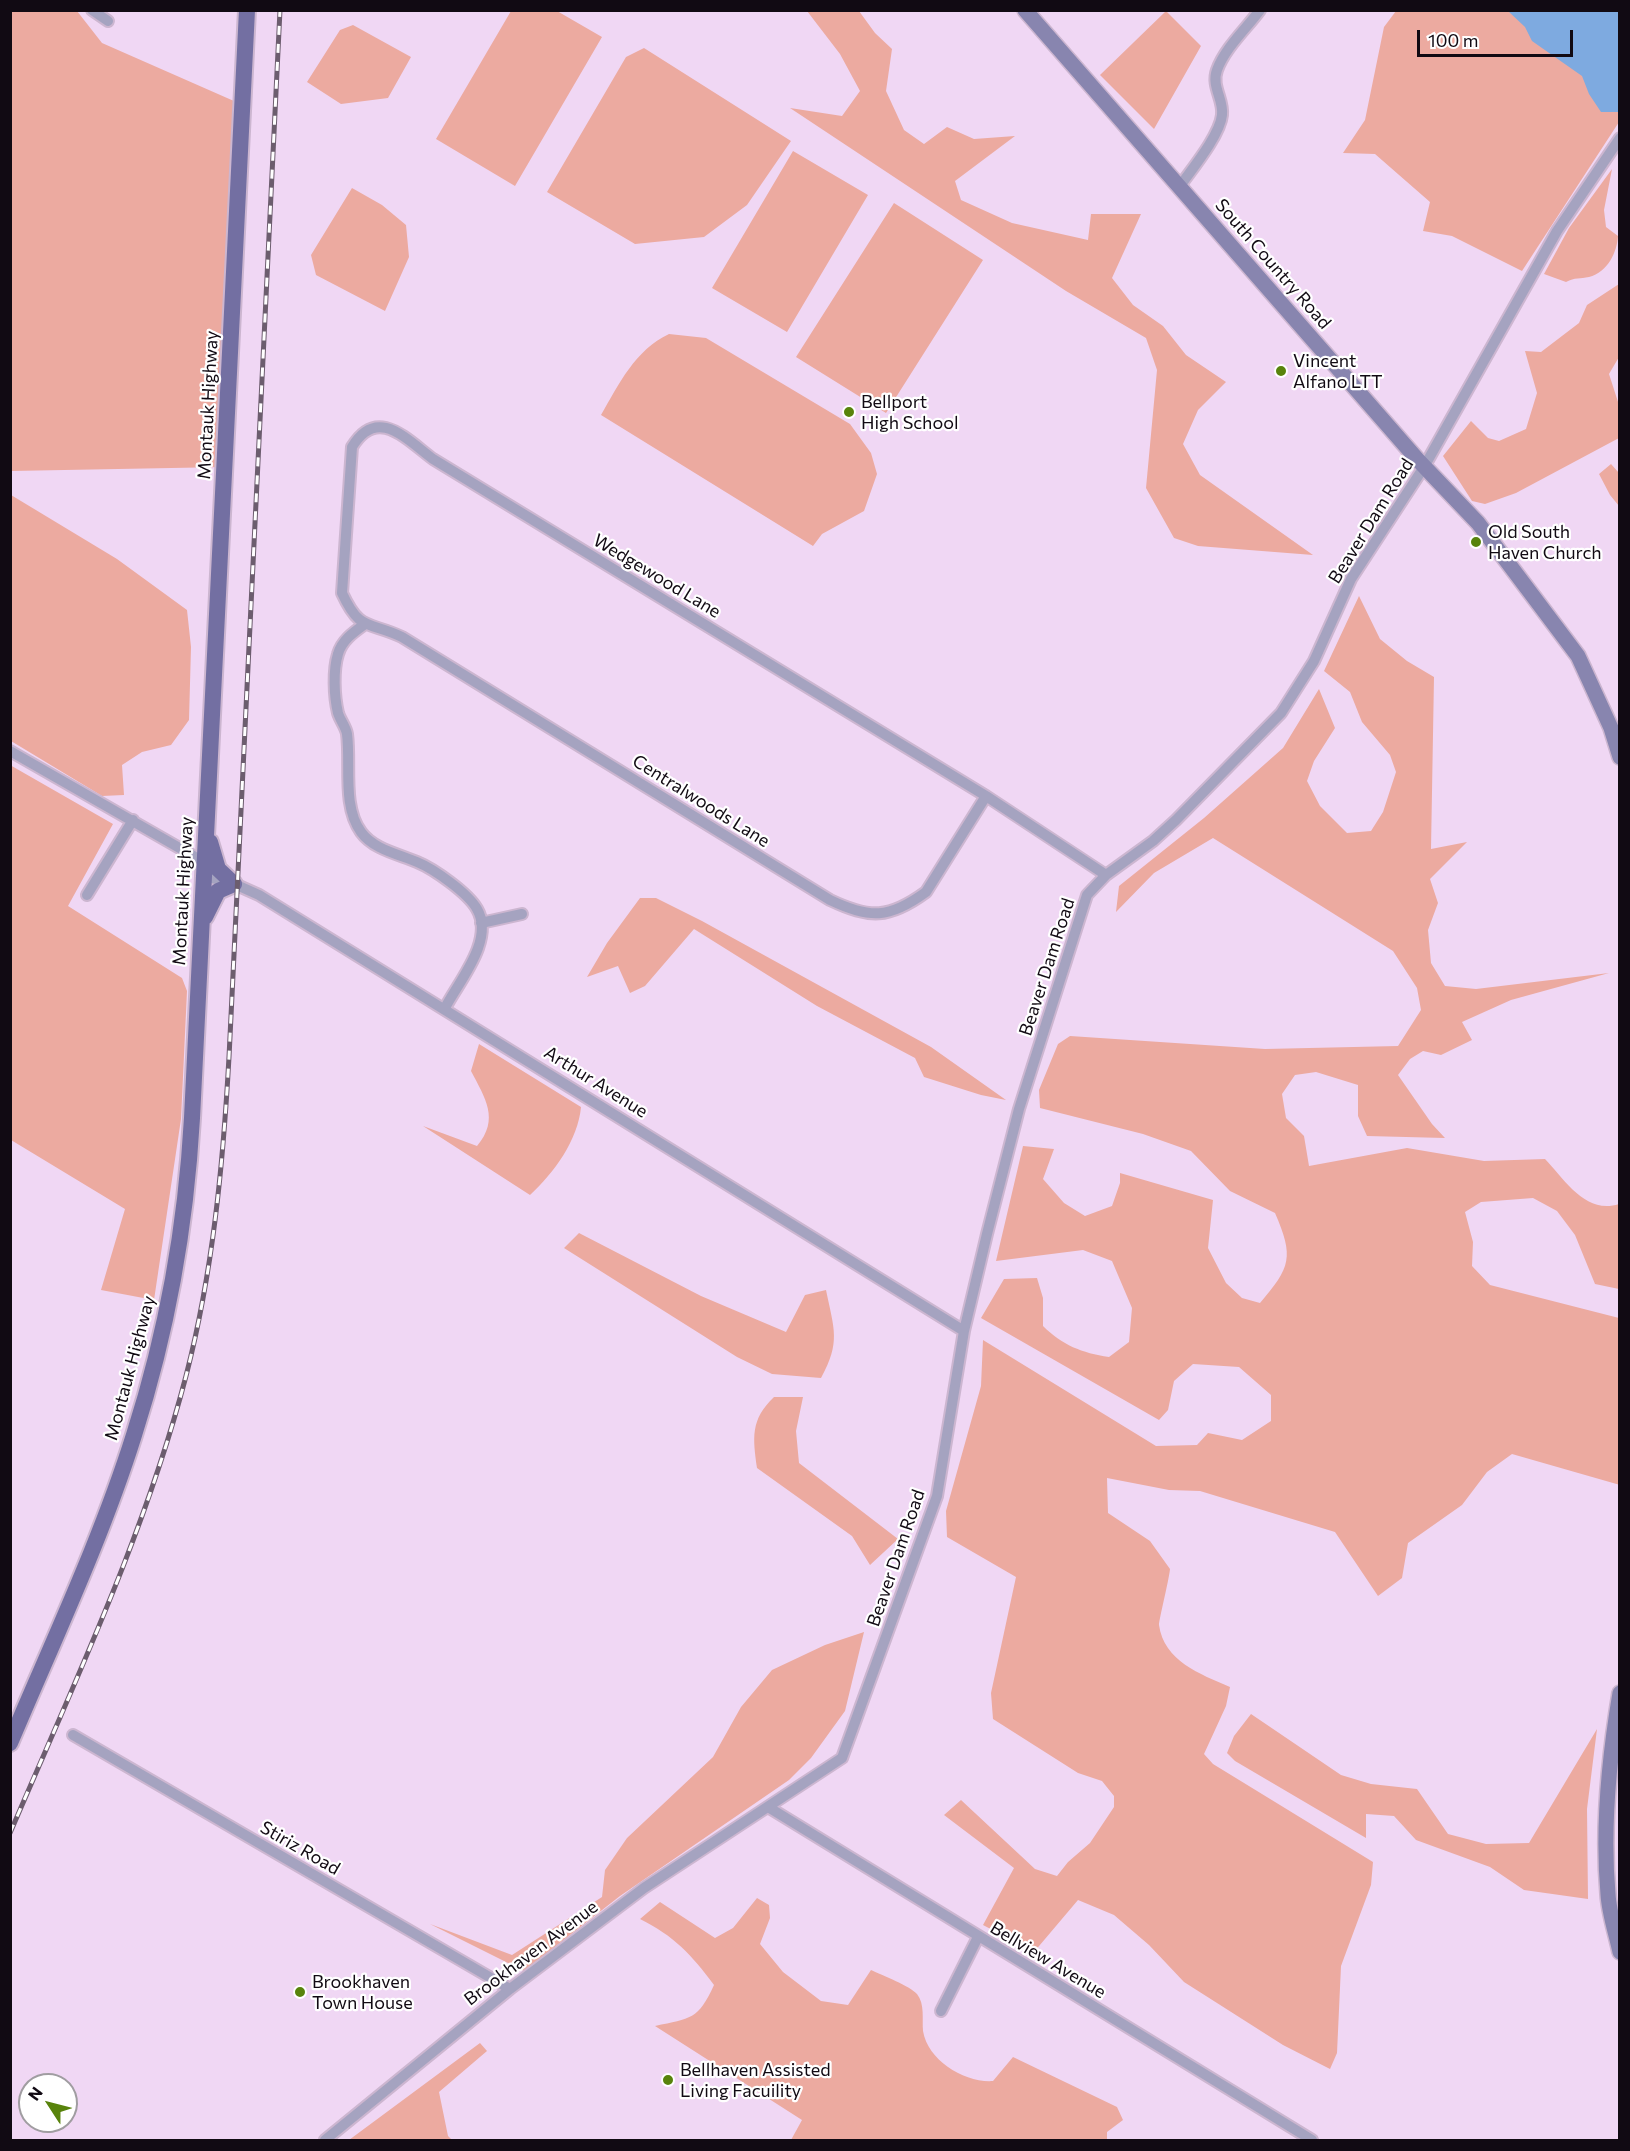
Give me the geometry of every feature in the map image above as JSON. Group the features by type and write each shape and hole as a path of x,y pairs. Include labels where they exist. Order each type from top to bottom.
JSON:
{"main road":[{"name":"Montauk Highway","path":"10,1743 111,1502 135,1434 164,1328 180,1240 189,1167 247,10"},
{"name":"South Country Road","path":"1025,10 1424,467 1478,523 1578,656 1611,728 1620,757"},
{"path":"201,926 215,895 222,888 234,884 216,865 206,819"},
{"path":"1620,1693 1612,1740 1606,1836 1608,1895 1620,1952"}],"street":[{"path":"92,10 108,21"},
{"path":"1180,186 1219,126 1222,114 1215,85 1216,72 1224,57 1260,10"},
{"name":"Beaver Dam Road","path":"768,1807 842,1758 937,1496 964,1330 1023,1098 1087,895 1106,875 1153,841 1176,820 1281,713 1314,660 1352,579 1424,467 1557,231 1620,138"},
{"name":"Wedgewood Lane","path":"365,624 352,615 342,593 351,447 359,434 369,427 380,425 986,796 1106,875"},
{"path":"365,624 351,634 338,655 336,696 339,714 347,733 352,812 361,832 375,845 420,863 453,885 477,908 482,922 483,935 476,955 445,1008"},
{"name":"Centralwoods Lane","path":"365,624 384,628 402,637 830,900 855,912 875,914 894,910 911,903 926,892 986,796"},
{"name":"Arthur Avenue","path":"10,751 132,820 203,869 259,895 964,1330"},
{"path":"87,895 132,820"},
{"path":"482,922 522,914"},
{"name":"Stiriz Road","path":"73,1735 510,1989"},
{"name":"Bellview Avenue","path":"768,1807 978,1937 1252,2101 1312,2140"},
{"name":"Brookhaven Avenue","path":"325,2140 510,1989 644,1888 768,1807"},
{"path":"941,2012 978,1937"}],"shaded area":[{"path":"10,11 77,11 102,43 243,105 225,467 11,471"},
{"path":"511,11 557,11 602,37 515,186 436,139"},
{"path":"807,11 859,11 875,33 892,49 886,91 904,130 924,144 947,127 974,139 1015,136 955,181 961,200 1012,223 1088,240 1091,214 1141,214 1112,278 1133,305 1163,326 1186,355 1226,382 1198,410 1183,444 1200,475 1313,555 1198,546 1174,538 1146,488 1157,370 1146,338 1066,291 790,108 842,116 860,91 840,54"},
{"path":"1166,11 1201,46 1154,129 1100,75"},
{"path":"1396,11 1619,11 1619,122 1522,271 1452,236 1423,231 1430,202 1375,154 1343,153 1365,120 1384,27"},
{"path":"353,25 411,57 388,98 341,104 307,82 340,30"},
{"path":"644,48 791,141 747,205 704,237 635,244 547,192 626,57"},
{"path":"793,151 868,195 787,332 712,288"},
{"path":"1612,169 1604,210 1606,227 1618,236 1610,261 1596,274 1566,282 1544,274 1569,228"},
{"path":"352,188 382,205 406,225 409,257 385,311 316,275 311,255"},
{"path":"894,203 983,260 886,413 796,357"},
{"path":"1619,284 1619,357 1609,374 1619,405 1619,438 1516,493 1485,504 1472,501 1443,456 1471,421 1488,438 1499,441 1526,429 1537,393 1525,351 1541,352 1579,323 1587,305"},
{"path":"669,334 706,338 850,424 871,453 877,474 864,511 822,534 813,546 601,415 637,358"},
{"path":"1611,464 1619,473 1619,506 1610,495 1599,474"},
{"path":"11,495 117,559 187,610 191,647 189,720 171,745 142,752 122,765 124,795 102,796 11,741"},
{"path":"1359,596 1380,639 1407,661 1434,677 1431,849 1467,842 1430,879 1438,903 1428,930 1431,963 1445,986 1476,989 1609,973 1511,1000 1462,1022 1472,1040 1441,1055 1423,1051 1410,1059 1398,1075 1432,1124 1445,1138 1367,1136 1358,1116 1358,1085 1316,1072 1295,1075 1282,1094 1286,1118 1304,1136 1309,1166 1407,1148 1484,1161 1545,1159 1577,1194 1586,1200 1596,1205 1619,1204 1619,1289 1595,1284 1575,1235 1557,1211 1533,1198 1481,1202 1465,1212 1473,1242 1472,1266 1490,1285 1619,1318 1620,1485 1512,1454 1487,1472 1462,1505 1408,1543 1402,1578 1378,1596 1335,1532 1200,1491 1169,1490 1107,1478 1108,1513 1150,1541 1170,1569 1159,1625 1168,1648 1185,1665 1230,1687 1226,1706 1204,1754 1213,1764 1373,1862 1371,1885 1341,1966 1337,2053 1330,2069 1283,2045 1184,1982 1149,1945 1114,1915 1078,1900 1034,1952 983,1925 1014,1868 944,1815 961,1800 1035,1869 1057,1876 1068,1862 1090,1843 1114,1807 1114,1796 1102,1781 1078,1773 993,1719 991,1693 1016,1577 947,1537 946,1511 981,1386 983,1340 1156,1446 1197,1445 1208,1433 1242,1440 1271,1421 1271,1395 1239,1367 1193,1364 1174,1381 1168,1410 1159,1420 981,1318 1004,1279 1037,1278 1043,1298 1043,1326 1065,1343 1090,1353 1109,1357 1129,1342 1132,1308 1112,1261 1083,1250 996,1261 1023,1146 1054,1149 1043,1179 1064,1203 1085,1216 1112,1206 1120,1183 1120,1173 1213,1200 1208,1248 1226,1283 1242,1298 1260,1303 1278,1280 1286,1261 1285,1241 1275,1213 1230,1191 1191,1151 1143,1134 1040,1108 1039,1090 1058,1044 1070,1036 1265,1049 1398,1046 1421,1010 1417,988 1393,951 1213,838 1154,873 1116,912 1119,886 1204,818 1283,748 1319,689 1335,728 1314,761 1307,781 1320,806 1347,833 1371,831 1383,812 1396,772 1390,755 1362,722 1350,692 1324,671"},
{"path":"10,765 113,824 68,906 182,978 187,991 181,1119 154,1300 101,1290 125,1209 11,1140"},
{"path":"640,898 656,898 702,921 931,1047 1006,1100 981,1095 924,1077 915,1058 817,1006 694,929 645,986 630,993 618,966 587,977 607,943"},
{"path":"479,1044 581,1107 570,1144 548,1177 530,1195 423,1126 477,1146 484,1136 488,1127 488,1108 471,1071"},
{"path":"579,1233 701,1296 786,1332 805,1295 826,1290 834,1335 831,1355 821,1378 772,1374 737,1357 564,1248"},
{"path":"774,1397 803,1397 796,1431 799,1463 898,1539 870,1565 852,1536 757,1468 755,1430 766,1405"},
{"path":"864,1632 845,1711 811,1758 789,1780 620,1896 524,1971 430,1924 512,1955 602,1897 605,1870 627,1838 713,1757 741,1707 772,1670 825,1645"},
{"path":"1251,1714 1341,1775 1371,1784 1417,1789 1448,1834 1486,1844 1529,1843 1597,1729 1587,1809 1588,1899 1524,1890 1490,1867 1416,1840 1394,1816 1366,1814 1366,1838 1235,1761 1227,1753 1234,1736"},
{"path":"757,1898 769,1905 770,1918 760,1944 783,1972 821,2001 848,2005 871,1970 902,1984 917,1994 922,2007 926,2042 932,2052 949,2068 971,2078 993,2081 1013,2057 1117,2107 1123,2120 1107,2132 1107,2140 791,2140 802,2120 655,2026 692,2016 703,2005 714,1985 681,1947 663,1932 640,1919 660,1902 715,1938 733,1928"},
{"path":"480,2043 487,2051 439,2092 448,2136 452,2140 349,2140"}],"water":[{"path":"1508,11 1619,11 1619,112 1601,112 1589,94 1582,76 1532,41 1525,27"}],"railway":[{"path":"10,1833 107,1608 150,1493 186,1376 210,1257 224,1138 229,1057 280,10"}],"place":[{"name":"Vincent Alfano LTT","path":"1281,371"},
{"name":"Bellport High School","path":"849,412"},
{"name":"Old South Haven Church","path":"1476,542"},
{"name":"Brookhaven Town House","path":"300,1992"},
{"name":"Bellhaven Assisted Living Facuility","path":"668,2080"}]}
